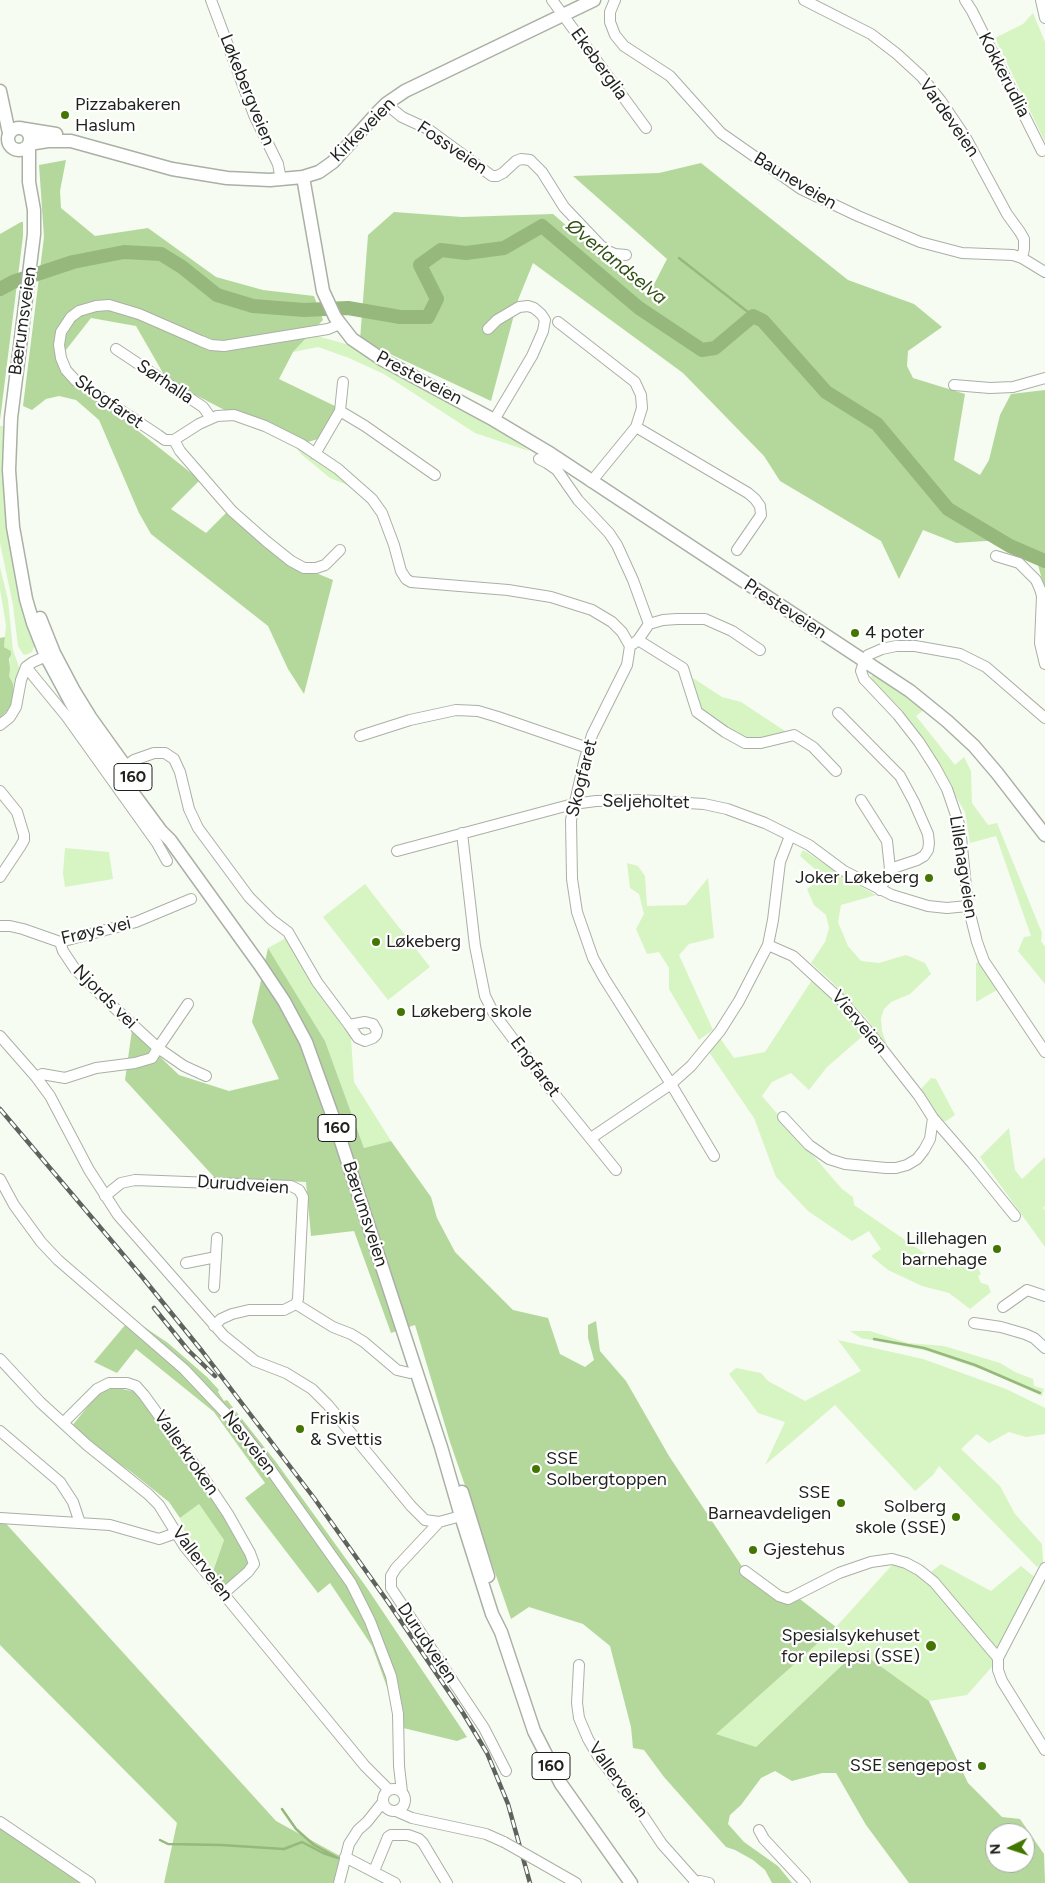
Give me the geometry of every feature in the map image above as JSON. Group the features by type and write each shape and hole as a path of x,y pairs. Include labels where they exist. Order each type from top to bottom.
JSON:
{"main road":[{"name":"Kirkeveien","path":"29,144 57,140 71,142 188,173 246,180 281,180 302,177 318,172 333,162 386,104 425,80 594,0"},
{"name":"160","path":"1,92 30,136 29,144"},
{"name":"160","path":"1,92 9,148"},
{"path":"6,135 15,128 24,129"},
{"name":"Kirkeveien","path":"24,129 42,133 79,136 110,147 117,153"},
{"path":"9,148 22,150 29,144"},
{"name":"Bærumsveien","path":"29,144 29,182 34,210 34,234 13,402 9,460 13,527 23,579 50,655 76,712 121,769 161,831 170,840 273,984 306,1042 334,1120 441,1447 454,1472 465,1515 489,1579 501,1632 526,1709 543,1751 561,1784 631,1883"},
{"name":"Bærumsveien","path":"9,148 29,182"},
{"path":"302,177 308,201 320,280 330,308 343,328"},
{"name":"Presteveien","path":"343,328 360,345 383,360 494,420 592,482 910,691 962,735 997,773 1045,835"}],"street":[{"name":"Løkebergveien","path":"211,0 254,115 278,164 281,180"},
{"name":"Ekeberglia","path":"552,0 646,128"},
{"name":"Bauneveien","path":"615,0 610,12 610,22 615,34 624,46 670,76 721,133 801,188 858,216 920,242 962,253 1004,254 1022,258 1045,272"},
{"name":"Vardeveien","path":"804,0 871,34 898,54 920,76 941,101 961,130 1007,214 1024,239 1022,258"},
{"name":"Kokkerudlia","path":"965,0 1042,151"},
{"path":"1041,0 1045,15"},
{"name":"Fossveien","path":"386,104 402,118 428,129 492,176 503,173 516,161 521,159 530,160 542,172 564,207 600,245 608,252 626,255"},
{"name":"Skogfaret","path":"174,440 165,440 75,380 66,370 61,358 59,345 61,332 71,318 79,311 96,306 109,305 139,314 201,342 224,346 343,328"},
{"path":"488,329 497,320 519,308 528,306 542,314 544,320 543,330 532,356 494,420"},
{"path":"558,322 635,382 641,395 642,408 636,427 592,482"},
{"name":"Sørhalla","path":"116,349 203,407 211,418"},
{"path":"954,385 998,388 1013,387 1045,378"},
{"path":"314,454 340,411 343,382"},
{"path":"340,411 435,476"},
{"name":"Sørhalla","path":"174,440 211,418 225,415 250,420 301,444 338,469 360,487 382,513 398,562 406,579 418,583 508,590 551,597 602,615 634,643"},
{"path":"636,427 748,493 755,499 760,506 761,514 737,550"},
{"path":"174,440 180,451 232,511 291,561 304,568 316,568 324,565 340,550"},
{"path":"539,459 557,470 578,500 617,544 649,624"},
{"path":"996,556 1019,563 1036,580 1042,596 1040,644 1045,664"},
{"path":"760,650 732,631 705,619 670,619 649,624 634,643 683,668 697,712 725,732 745,743 761,744 794,735 813,747 836,771"},
{"name":"Skogfaret","path":"634,643 624,674 602,713 588,748 573,804 571,820 574,894 577,912 588,945 604,978 714,1156"},
{"path":"864,662 868,655 896,646 915,646 960,654 986,667 1045,717"},
{"path":"0,725 10,717 16,707 21,680 26,667 50,655"},
{"name":"Lillehagveien","path":"864,662 861,671 864,679 898,715 935,767 947,789 960,827 968,906 984,961 1045,1052"},
{"path":"26,667 67,718 157,843 167,860"},
{"path":"360,736 410,720 456,710 478,712 498,717 588,748"},
{"path":"838,713 900,776 928,834 928,850 924,856 890,869"},
{"path":"121,769 134,760 154,753 165,754 174,759 180,772 189,809 198,828 249,897 272,920 288,932 317,982 350,1025"},
{"path":"0,791 17,812 24,835 24,840 0,877"},
{"name":"Seljeholtet","path":"397,851 573,804 640,800 704,804 727,809 751,818 809,845 844,871 880,890 928,906 947,908 968,906"},
{"path":"861,800 887,841 890,869 880,890"},
{"name":"Engfaret","path":"462,834 475,946 485,996 493,1012 552,1091 616,1170"},
{"path":"591,1138 671,1084 691,1066 720,1031 739,1001 768,945 780,862 790,836"},
{"name":"Frøys vei","path":"0,926 24,929 60,942 136,922 190,899"},
{"name":"Njords vei","path":"60,942 63,951 75,969 158,1048 184,1066 206,1076"},
{"name":"Vierveien","path":"768,945 793,956 831,989 877,1042 933,1118 1015,1216"},
{"path":"36,1077 42,1074 65,1078 96,1068 152,1058 188,1004"},
{"path":"0,1036 36,1077 52,1099 89,1170 118,1215 214,1326 255,1361 286,1372 312,1389 425,1520 439,1522 465,1515"},
{"path":"783,1117 810,1145 829,1159 845,1164 886,1168 907,1165 917,1159 930,1139 933,1118"},
{"name":"Nesveien","path":"0,1179 14,1205 41,1242 58,1260 184,1369 235,1423 351,1582 370,1621 391,1676 398,1714 399,1766 402,1792"},
{"name":"Durudveien","path":"105,1196 121,1183 135,1180 291,1186 299,1190 303,1197 298,1299 296,1304"},
{"path":"214,1288 217,1238"},
{"path":"186,1263 216,1257"},
{"path":"1003,1308 1027,1290 1045,1296"},
{"path":"214,1326 222,1319 249,1310 275,1311 292,1308 296,1304 333,1327 351,1334 364,1342 397,1370 410,1373"},
{"path":"974,1323 1001,1327 1025,1334 1034,1338 1045,1348"},
{"name":"Vallerveien","path":"0,1359 40,1402 104,1460 148,1494 159,1505 185,1547 365,1766 389,1790"},
{"name":"Vallerkroken","path":"63,1423 97,1389 109,1383 127,1383 136,1386 204,1478 228,1514 250,1553 254,1564 224,1594"},
{"path":"0,1431 60,1482 73,1502 80,1523"},
{"path":"0,1518 110,1525 159,1539 176,1533"},
{"name":"Durudveien","path":"439,1522 396,1568 391,1578 391,1588 484,1728 506,1771"},
{"path":"744,1571 779,1596 788,1599 839,1573 871,1562 892,1559 906,1563 919,1570 934,1582 998,1658"},
{"path":"1045,1568 998,1658 998,1670 1002,1681 1045,1750"},
{"name":"Vallerveien","path":"579,1665 577,1703 582,1726 598,1756 638,1808 662,1844 694,1882 709,1883"},
{"name":"Vallerveien","path":"365,1766 383,1801"},
{"name":"Nesveien","path":"389,1790 399,1766"},
{"path":"339,1883 349,1844 358,1830 367,1822 383,1801 385,1793 389,1790 402,1792 405,1803 418,1819"},
{"path":"383,1801 385,1806 406,1816 477,1831 504,1842 576,1883"},
{"path":"367,1822 400,1810 405,1803"},
{"path":"0,1822 90,1883"},
{"path":"759,1830 764,1839 804,1883"},
{"path":"374,1871 388,1837 391,1835 408,1835 419,1839 423,1843 447,1883"},
{"path":"345,1858 395,1883"}],"green space":[{"path":"1033,13 1045,42 1045,142 995,38 1023,24"},
{"path":"66,160 60,191 61,208 95,236 148,228 216,277 263,290 314,296 323,320 293,352 279,379 337,407 318,439 301,444 234,415 167,380 136,326 91,318 62,355 65,373 200,480 171,509 206,533 229,510 304,568 333,580 304,694 288,669 268,626 151,534 139,513 99,420 76,400 59,396 46,399 32,410 23,406 44,237 39,165"},
{"path":"701,163 848,280 914,304 942,327 908,351 907,366 913,378 965,394 954,460 980,475 989,460 1000,415 1011,394 1045,390 1045,590 1038,565 1000,540 956,543 923,530 899,579 881,541 780,481 764,456 683,373 533,263 518,300 491,401 360,340 368,235 394,212 462,217 553,214 648,296 667,259 573,176 659,173"},
{"path":"23,222 23,236 0,420 0,234"},
{"path":"310,334 353,346 484,418 529,451 475,433 384,374 349,358 318,347 293,352"},
{"path":"0,426 5,426 4,478 11,554 36,642 32,652 26,655 23,654 18,646 13,605 0,543"},
{"path":"291,441 340,474 350,486 330,478 301,454"},
{"path":"0,567 8,600 13,650 20,670 13,700 13,684 8,676 11,651 4,647 6,625 0,589"},
{"path":"5,637 4,647 11,651 9,676 13,684 13,700 9,709 0,718 0,638"},
{"path":"877,675 925,709 916,716 955,765 964,757 971,771 972,803 988,825 997,823 1042,933 1041,941 1045,947 1045,984 1018,951 1024,937 1031,936 996,836 970,843 965,812 917,730 898,706 872,681 871,676"},
{"path":"693,678 722,697 741,702 785,731 775,737 759,740 744,737 720,724 701,710 696,700"},
{"path":"65,848 109,852 113,879 65,887 63,873"},
{"path":"803,850 876,895 841,905 838,922 848,946 861,961 879,963 906,955 925,963 931,974 910,994 891,1002 884,1009 881,1018 882,1031 888,1048 866,1018 811,963 825,942 829,928 826,915 814,905 807,889 824,877 800,856"},
{"path":"627,863 638,866 645,876 647,906 686,905 708,878 714,938 689,944 679,955 713,1030 699,1040 669,989 669,968 659,952 647,954 636,929 644,914 639,894 630,888"},
{"name":"Løkeberg","path":"365,884 430,967 388,1000 323,917"},
{"path":"286,938 312,985 351,1038 354,1082 391,1141 364,1148 325,1041 268,948"},
{"path":"268,948 325,1041 364,1148 391,1141 431,1197 437,1218 455,1252 513,1310 548,1318 560,1354 585,1367 594,1360 588,1338 588,1325 596,1321 600,1351 626,1381 669,1456 745,1571 787,1598 796,1596 836,1627 716,1734 756,1747 858,1650 929,1701 968,1783 1002,1817 1020,1819 1023,1823 985,1823 985,1873 1035,1873 1035,1841 1044,1854 1045,1883 909,1883 866,1825 836,1773 822,1773 792,1781 775,1771 761,1778 741,1805 730,1815 728,1824 744,1842 778,1866 792,1883 772,1883 765,1870 753,1860 726,1847 664,1777 644,1750 633,1748 631,1727 610,1646 583,1624 529,1607 511,1619 450,1442 415,1325 391,1333 354,1231 311,1236 306,1182 215,1178 125,1080 132,1030 179,1075 229,1091 279,1079 252,1022"},
{"path":"980,961 997,990 976,1002 976,963"},
{"path":"812,980 838,1001 865,1034 827,1067 809,1090 791,1073 772,1082 762,1096 842,1189 853,1197 854,1205 949,1270 963,1253 975,1262 981,1274 978,1276 981,1283 988,1285 991,1292 970,1309 949,1293 922,1286 888,1270 871,1256 881,1249 869,1231 852,1241 808,1211 776,1177 754,1118 709,1052 720,1038 734,1058 765,1052"},
{"path":"931,1078 936,1079 955,1115 946,1121 942,1121 921,1093 921,1089"},
{"path":"1009,1128 1015,1170 1022,1179 1045,1157 1045,1206 1043,1208 1045,1210 1045,1247 980,1157"},
{"path":"131,1318 168,1343 219,1390 218,1392 224,1401 227,1400 276,1462 367,1588 467,1737 457,1741 395,1726 395,1709 372,1646 330,1583 318,1593 245,1498 265,1483 214,1412 136,1349 117,1373 94,1362"},
{"path":"850,1331 870,1331 908,1343 944,1346 1000,1363 1015,1372 1033,1379 1034,1386 1044,1389 1042,1396 986,1371 927,1351 861,1338"},
{"path":"838,1340 923,1359 1006,1389 1045,1408 1045,1434 1026,1437 1009,1432 989,1443 977,1434 961,1449 1000,1486 1015,1514 1042,1544 1043,1562 1037,1567 939,1466 933,1475 915,1491 835,1405 765,1465 785,1422 758,1413 729,1374 736,1368 761,1373 768,1381 805,1401 861,1371"},
{"path":"113,1387 136,1392 152,1410 242,1542 249,1562 242,1572 225,1586 213,1571 224,1540 199,1504 180,1518 169,1502 130,1471 90,1444 71,1427 98,1394"},
{"path":"199,1504 224,1540 213,1570 186,1536 180,1518"},
{"path":"0,1517 276,1821 340,1856 335,1883 164,1883 177,1823 0,1645"},
{"path":"893,1564 917,1572 922,1579 941,1564 991,1591 1021,1566 1038,1580 991,1668 967,1695 929,1701 858,1650 756,1747 715,1734 836,1627"},
{"path":"0,1826 82,1883 0,1883"}],"waterway":[{"name":"Øverlandselva","path":"0,289 13,282 73,262 124,252 161,254 182,267 217,295 253,306 304,310 348,308 400,317 428,317 437,299 420,265 441,250 466,253 504,248 542,226 639,308 702,350 715,348 753,316 763,321 826,392 877,424 948,509 1010,546 1045,561"},
{"path":"679,258 753,316"},
{"path":"874,1339 924,1348 975,1365 1040,1393"},
{"path":"282,1809 296,1829 314,1845 336,1857"},
{"path":"160,1840 168,1844 284,1849 302,1842 323,1853 338,1858"}],"railway":[{"path":"0,1109 202,1351 314,1498 388,1602 463,1713 487,1753 508,1804 530,1883"},
{"path":"154,1308 188,1350 215,1376"}],"place":[{"name":"Pizzabakeren Haslum","path":"65,115"},
{"name":"4 poter","path":"855,633"},
{"name":"Joker Løkeberg","path":"929,878"},
{"name":"Løkeberg","path":"376,942"},
{"name":"Løkeberg skole","path":"401,1012"},
{"name":"Lillehagen barnehage","path":"997,1249"},
{"name":"Friskis & Svettis","path":"300,1429"},
{"name":"SSE Solbergtoppen","path":"536,1469"},
{"name":"SSE Barneavdeligen","path":"841,1503"},
{"name":"Solberg skole (SSE)","path":"956,1517"},
{"name":"Gjestehus","path":"753,1550"},
{"name":"Spesialsykehuset for epilepsi (SSE)","path":"931,1646"},
{"name":"SSE sengepost","path":"982,1766"}]}
